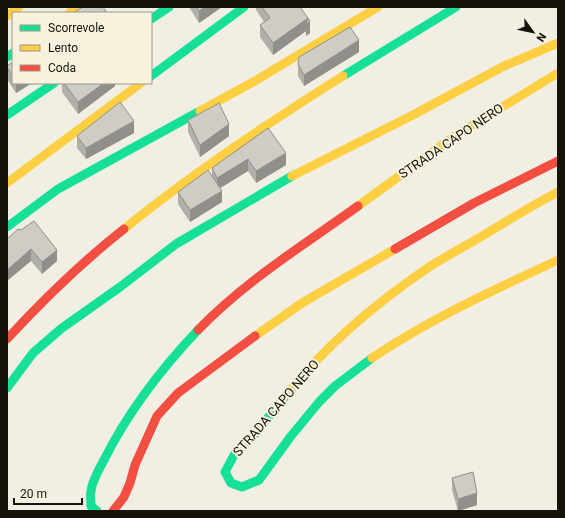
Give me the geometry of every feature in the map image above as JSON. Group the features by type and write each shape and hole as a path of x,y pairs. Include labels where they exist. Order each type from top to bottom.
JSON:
{"street":[{"path":"152,18 169,7"},
{"path":"152,75 244,7"},
{"path":"7,227 58,189 255,81 378,7"},
{"path":"7,339 29,315 95,252 146,211 258,131 456,7"},
{"path":"7,388 33,353 62,328 120,287 176,244 302,170 411,116 504,66 558,43"},
{"name":"STRADA CAPO NERO","path":"97,511 91,506 91,490 112,442 129,415 171,359 206,321 258,277 456,135 558,73"},
{"path":"7,115 53,84"},
{"path":"7,182 140,84"},
{"path":"113,511 124,497 135,465 157,416 178,393 302,303 474,203 558,161"},
{"name":"STRADA CAPO NERO","path":"558,192 430,267 347,330 327,349 288,392 248,441 234,455 225,472 231,483 242,488 258,480 303,420 333,388 355,370 387,348 414,332 489,293 558,260"}],"building":[{"path":"83,7 103,7 106,12 75,12"},
{"path":"197,7 205,7 199,11"},
{"path":"262,7 300,7 308,18 273,43 260,25 270,18"},
{"path":"350,27 359,40 304,75 298,64 299,57"},
{"path":"12,63 12,74 7,67"},
{"path":"65,84 103,84 78,102"},
{"path":"120,102 134,121 86,148 77,136"},
{"path":"219,103 229,124 200,145 188,120"},
{"path":"268,128 286,153 256,171 248,159 217,178 212,168"},
{"path":"208,170 222,191 190,210 178,192"},
{"path":"34,221 57,250 42,262 31,249 7,270 7,239 18,229 21,230"},
{"path":"473,472 477,493 458,499 452,478"}],"traffic: fast":[{"path":"152,18 169,7"},
{"path":"152,75 244,7"},
{"path":"343,76 456,7"},
{"path":"7,57 12,54"},
{"path":"7,115 53,84"},
{"path":"7,227 58,189 200,111"},
{"path":"7,388 33,353 62,328 120,287 176,244 292,176"},
{"path":"97,511 91,506 92,487 96,475 113,442 158,376 198,330"},
{"path":"287,394 249,441 234,455 225,472 231,483 242,487 259,480 291,436 320,401 335,386 372,358"}],"traffic: slow":[{"path":"12,12 19,7"},
{"path":"70,12 77,7"},
{"path":"200,111 255,81 378,7"},
{"path":"7,16 12,12"},
{"path":"292,176 411,116 504,66 558,43"},
{"path":"358,206 456,135 558,73"},
{"path":"124,229 150,208 231,149 343,76"},
{"path":"7,183 140,84"},
{"path":"287,394 302,376 336,341 390,295 435,263 558,192"},
{"path":"255,336 302,303 395,249"},
{"path":"372,358 439,318 558,260"}],"traffic: jam":[{"path":"395,249 474,203 558,161"},
{"path":"198,330 235,295 296,249 358,206"},
{"path":"7,339 63,282 124,229"},
{"path":"113,511 124,497 135,465 157,416 178,393 255,336"}]}
